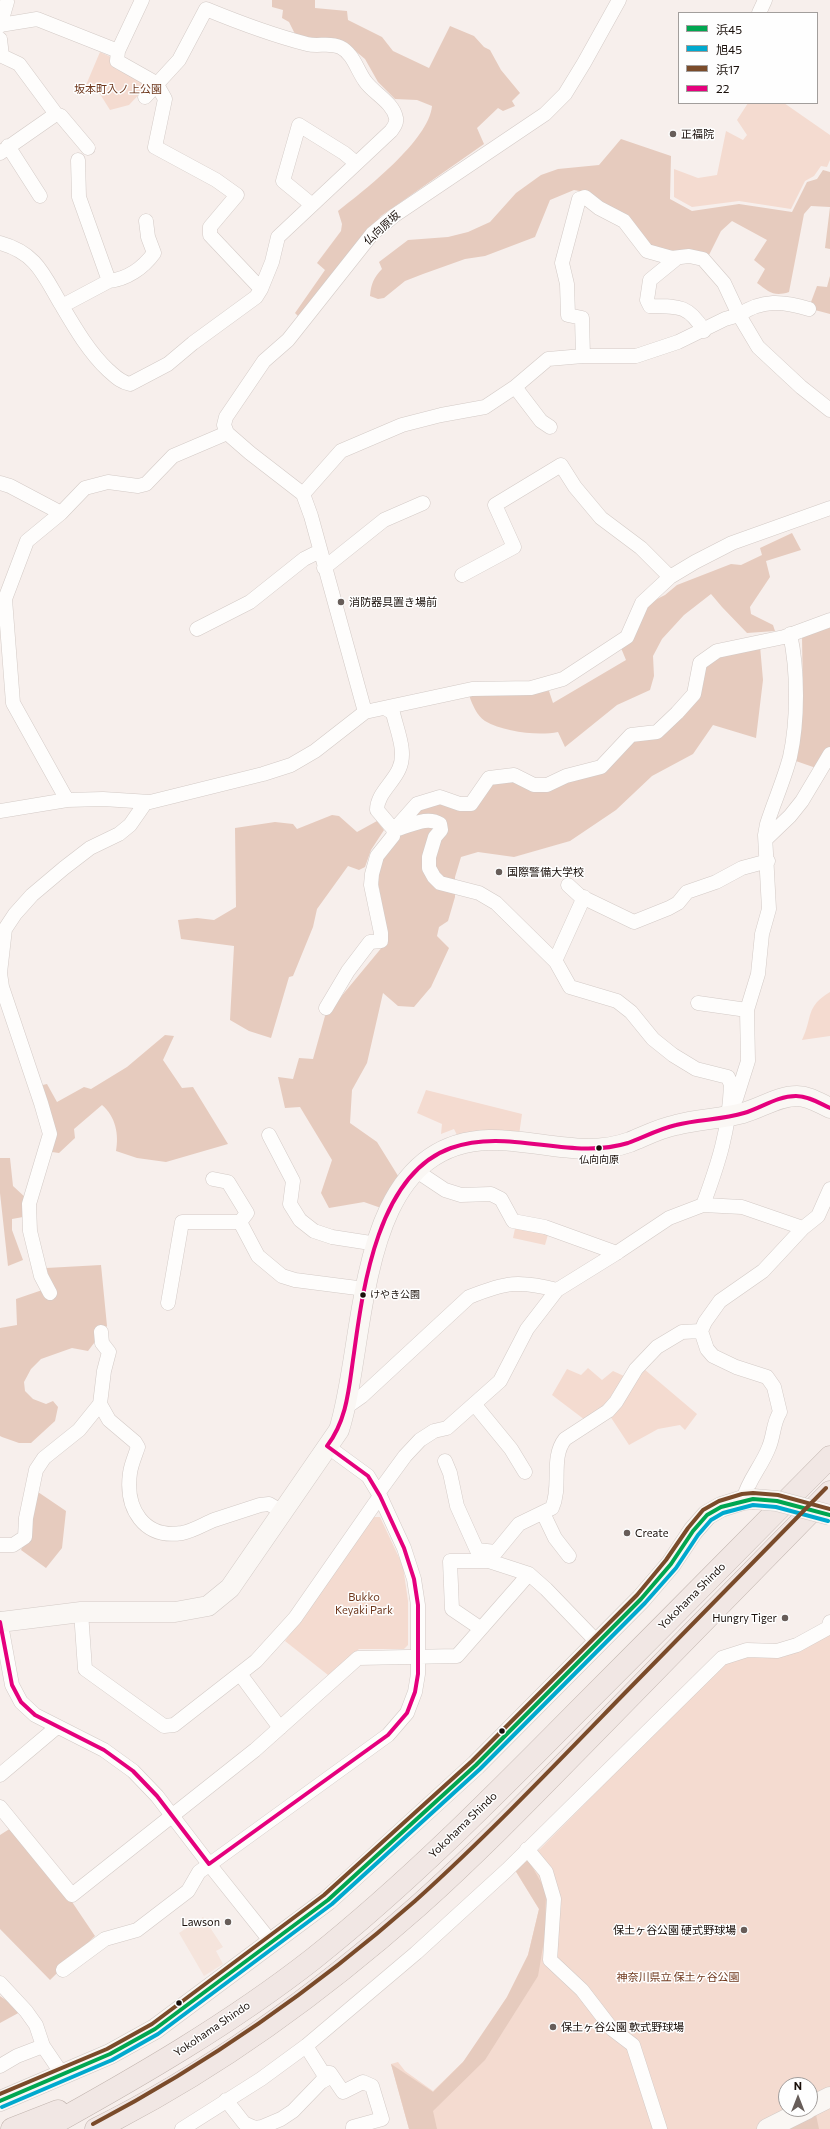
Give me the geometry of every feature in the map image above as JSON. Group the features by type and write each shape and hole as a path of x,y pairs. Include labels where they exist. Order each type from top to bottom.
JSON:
{"highway":[{"name":"Yokohama Shindo","path":"44,2129 123,2084 216,2026 305,1964 383,1900 517,1773 830,1457"},
{"path":"114,2129 188,2077 253,2035 318,1988 417,1907 487,1842 540,1789 830,1492"},
{"path":"96,2129 188,2077"},
{"path":"12,2129 123,2084"}],"street":[{"path":"142,0 118,51 117,61 156,83 164,99 155,147 216,180 237,195 210,227 210,235 261,289"},
{"name":"仏向原坂","path":"227,433 224,425 226,417 264,361 288,340 372,234 395,215 545,114 565,94 620,0"},
{"path":"760,12 765,0"},
{"path":"5,1 0,25 37,19 118,51"},
{"path":"0,243 19,249 33,260 47,277 62,306 94,357 122,382 130,384 168,364 193,343 256,297 261,289 272,262 278,237 311,204 391,131 396,123 396,117 391,107 365,82 348,51 330,44 311,45 275,36 206,9 179,60 156,83 145,97"},
{"path":"0,39 1,57 19,64 56,114 61,116 88,148"},
{"path":"40,196 4,149 56,114"},
{"path":"311,204 283,181 299,125 344,153 356,163"},
{"path":"78,160 79,198 109,280"},
{"path":"583,356 582,318 568,315 567,284 562,263 579,199 585,197 599,208 624,221 647,251 672,258 689,256 703,260 724,283 739,315 758,347 801,387 830,410"},
{"path":"62,306 109,280 122,279 147,263 154,253 148,237 146,221"},
{"path":"677,258 650,280 647,300 650,306 674,306 687,310 697,319 704,331"},
{"path":"303,494 341,451 402,425 441,415 485,407 515,387 548,359 583,356 636,356 678,342 739,315 748,309 767,303 792,304 809,309"},
{"path":"515,387 541,421 550,427"},
{"path":"67,800 13,703 5,599 27,541 61,513 85,488 108,482 138,486 146,484 173,456 227,433 303,494 311,516 324,568 365,712"},
{"path":"462,575 514,547 495,505 561,465 575,487 602,518 641,548 670,577"},
{"path":"0,483 10,486 61,513"},
{"path":"324,568 384,520 424,503"},
{"path":"0,811 67,800 104,798 146,802 263,774 291,765 315,751 365,712 472,689 531,688 563,678 627,637 642,604 670,577 732,543 830,508"},
{"path":"197,628 250,602 304,559 320,551"},
{"path":"326,1008 348,971 370,942 381,941 381,933 371,885 372,874 377,856 393,836 394,830 417,804 440,797 460,804 471,804 489,778 514,775 534,785 548,785 566,776 601,767 631,735 657,732 677,713 694,694 700,664 706,658 717,651 790,634 830,620"},
{"path":"729,1116 736,1104 742,1077 748,1061 747,1010 758,974 762,934 769,908 766,824 790,757 795,695 793,649 790,634"},
{"path":"385,708 393,713 402,755 399,768 379,799 377,810 394,830"},
{"path":"766,840 790,816 802,801 830,754"},
{"path":"50,1293 41,1276 30,1231 29,1204 50,1134 2,987 0,973 2,929 32,895 90,848 119,834 130,825 146,802"},
{"path":"394,830 423,821 433,820 440,824 441,830 435,837 429,857 429,868 434,877 440,883 479,893 496,903 554,961 570,987 617,1001 631,1012 653,1039 673,1055 696,1069 728,1077 731,1084 729,1116 716,1171 703,1205"},
{"path":"568,885 584,898 634,922 678,903 687,892 716,882 742,868 768,861"},
{"path":"554,961 584,898"},
{"path":"698,1003 747,1010"},
{"path":"0,1622 81,1612 175,1612 208,1606 230,1588 281,1511 339,1430 346,1408 371,1260 393,1202 415,1170 433,1156 467,1143 489,1140 582,1150 604,1149 615,1147 676,1125 743,1113 781,1098 796,1096 805,1097 830,1108"},
{"path":"269,1135 293,1181 290,1204 300,1220 314,1231 332,1237 377,1244"},
{"path":"415,1170 444,1190 461,1195 491,1194 501,1198 514,1221 545,1227 617,1254"},
{"path":"168,1303 182,1222 240,1222 248,1213 228,1182 213,1179"},
{"path":"748,1499 746,1486 764,1460 770,1446 774,1421 780,1412 774,1387 767,1377 736,1367 714,1356 707,1349 701,1331 705,1322 720,1301 763,1271 803,1228 818,1216 829,1194"},
{"path":"81,1612 85,1669 164,1726 174,1725 256,1661 295,1618 405,1456 420,1440 434,1431 447,1428 475,1405 500,1381 527,1329 557,1290 617,1254 669,1218 703,1205 742,1207 803,1228"},
{"path":"240,1222 258,1256 282,1276 295,1280 365,1289"},
{"path":"346,1408 362,1396 469,1297 509,1283 531,1283 557,1290"},
{"path":"480,1628 452,1609 450,1561 496,1552 519,1524 552,1508 557,1486 557,1455 560,1445 565,1438 608,1411 616,1402 636,1370 657,1347 682,1332 701,1331"},
{"path":"0,1545 14,1545 26,1538 26,1518 36,1470 44,1458 79,1430 100,1404 104,1371 109,1352 102,1343 101,1332"},
{"path":"100,1404 109,1420 135,1442 138,1447 130,1472 129,1486 132,1504 137,1518 150,1528 167,1534 184,1532 260,1505 269,1504 281,1511"},
{"path":"475,1405 511,1449 525,1472"},
{"path":"63,1970 105,1940 137,1930 188,1891 199,1872 209,1864 388,1735 407,1714 415,1692 419,1657 418,1604 414,1579 404,1548 379,1494 368,1476 327,1446"},
{"path":"445,1461 450,1473 457,1506 479,1555 488,1561 529,1574 546,1589 598,1643"},
{"path":"0,2101 110,2054 155,2029 328,1900 426,1813 476,1766 598,1643 641,1599 707,1515 721,1507 748,1499 777,1501 830,1515"},
{"path":"543,1513 555,1538 569,1556"},
{"path":"0,1807 72,1894 280,1728 358,1658 457,1656 529,1574"},
{"path":"0,1619 12,1685 21,1702 35,1716 104,1750 133,1771 172,1814 209,1864 272,1943"},
{"path":"190,2127 226,2100 306,2046 458,1916 507,1870 722,1658 747,1650 777,1651 797,1645 828,1628 830,1622"},
{"path":"240,1674 280,1728"},
{"path":"0,1775 57,1727"},
{"path":"527,1849 546,1872 554,1899 550,1960 582,1990 612,2029 633,2045 660,2129"},
{"path":"0,1983 26,2010 36,2025 43,2046 62,2074"},
{"path":"0,2066 17,2056 43,2046"},
{"path":"306,2046 323,2073 330,2073 343,2092 363,2082 372,2086 382,2119 352,2127 353,2129"},
{"path":"226,2100 244,2123 254,2128 262,2127 281,2120 293,2111 321,2082 332,2076"},
{"path":"818,2103 830,2097"},
{"path":"767,2129 791,2117"}],"shaded area":[{"path":"272,0 315,0 315,8 347,11 348,20 382,37 393,51 429,68 450,26 474,36 484,47 490,50 501,70 520,93 512,101 515,106 503,111 498,108 477,128 484,144 381,216 299,317 295,313 325,270 317,263 341,231 342,224 338,211 379,178 408,149 420,134 428,119 432,106 417,100 395,99 378,82 365,59 347,44 296,36 289,22 282,18 283,10 272,7"},
{"path":"621,139 671,156 670,199 692,211 739,204 792,212 807,182 817,179 823,170 830,172 830,207 811,206 804,214 789,292 775,294 757,283 765,269 754,260 767,240 732,221 721,231 709,255 694,251 677,254 651,247 585,192 574,190 550,200 535,237 485,256 465,259 405,281 384,298 378,299 370,296 373,281 382,269 379,262 408,240 448,237 468,232 490,222 516,193 541,175 558,169 599,165"},
{"path":"830,207 830,249 825,248"},
{"path":"830,276 830,314 815,310 811,302 817,286 827,287"},
{"path":"792,533 801,550 766,561 770,577 750,607 751,614 773,625 775,631 747,633 711,594 684,615 662,639 653,656 654,676 650,690 617,705 565,747 558,732 541,734 502,728 485,721 475,710 469,695 549,691 553,703 626,660 621,648 647,604 665,595 677,585 731,564 741,565 762,555 760,548"},
{"path":"830,624 830,748 816,768 793,760 803,697 802,636"},
{"path":"760,646 763,680 756,738 713,725 693,754 652,776 616,810 570,841 514,857 478,852 461,857 455,877 455,897 448,921 439,927 437,936 449,948 431,987 414,1007 398,1006 383,993 367,1063 352,1090 350,1123 377,1142 400,1179 381,1208 364,1202 329,1208 321,1193 332,1160 300,1107 285,1108 278,1077 293,1079 299,1058 313,1059 325,1016 388,940 378,882 381,860 418,809 440,801 458,809 492,782 513,780 533,788 578,775 632,737 659,735 696,699 703,665 719,655"},
{"path":"332,815 339,816 357,832 377,821 384,830 371,850 365,867 359,870 348,866 317,909 313,927 293,976 289,977 271,1038 249,1031 230,1020 234,946 181,939 178,920 197,918 214,920 236,907 235,828 275,822 293,824 297,829"},
{"path":"165,1035 174,1036 163,1060 182,1088 193,1087 228,1144 166,1162 137,1158 116,1151 117,1133 115,1126 111,1115 102,1105 74,1129 75,1138 59,1153 52,1152 38,1086 47,1084 57,1102 84,1087 91,1089 127,1067"},
{"path":"0,1158 10,1158 13,1186 26,1198 23,1217 12,1219 12,1230 23,1260 8,1266 0,1193"},
{"path":"101,1265 107,1326 88,1351 72,1348 41,1359 31,1369 24,1382 25,1391 33,1399 46,1404 53,1401 58,1407 55,1421 31,1443 19,1443 0,1436 0,1328 17,1325 16,1299 51,1287 46,1268"},
{"path":"38,1492 66,1511 62,1548 46,1568 21,1550 30,1528"},
{"path":"11,1828 66,1893 95,1936 50,1980 0,1929 0,1835"},
{"path":"529,1861 546,1891 545,1935 538,1976 485,2060 433,2111 437,2129 409,2129 391,2064 433,2092 463,2062 507,1997 528,1955 539,1909 515,1870 520,1862"},
{"path":"203,1917 223,1947 216,1951 223,1964 204,1976 179,1933"},
{"path":"0,1996 22,2011 0,2023"},
{"path":"803,2117 816,2117 819,2129 782,2129"}],"green space":[{"name":"坂本町入ノ上公園","path":"100,52 111,57 116,69 139,79 146,87 129,105 110,110 100,94 86,85"},
{"path":"747,104 785,104 830,135 830,160 827,167 821,166 814,176 805,181 791,209 739,201 692,207 674,197 674,169 698,178 717,175 726,131 743,140 747,135 737,120"},
{"path":"830,992 830,1036 802,1040 813,1008 822,997"},
{"path":"426,1090 522,1114 519,1135 458,1137 454,1129 441,1134 442,1124 417,1113"},
{"path":"516,1224 549,1231 545,1245 513,1238"},
{"path":"588,1368 602,1380 613,1371 624,1376 604,1407 585,1420 552,1395 567,1369 581,1375"},
{"path":"644,1369 697,1414 685,1430 680,1425 658,1429 629,1445 610,1416"},
{"name":"Bukko Keyaki Park","path":"371,1517 380,1517 403,1566 408,1601 408,1645 404,1649 359,1649 328,1675 285,1641"},
{"name":"神奈川県立 保土ヶ谷公園","path":"830,1630 830,2129 409,2129 391,2064 398,2062 405,2071 433,2091 468,2057 507,1997 528,1955 539,1909 515,1870 520,1862 540,1849 705,1682 725,1664 742,1657 783,1657 799,1650"}],"transit line":[{"name":"22","path":"0,1622 12,1685 21,1702 35,1715 104,1750 133,1771 157,1796 209,1864 388,1735 407,1713 415,1692 418,1674 418,1605 414,1579 404,1548 380,1496 368,1476 327,1446 339,1425 349,1389 358,1326 369,1266 378,1236 391,1207 406,1182 426,1162 451,1148 473,1142 495,1141 562,1147 606,1148 628,1143 676,1125 744,1113 782,1098 796,1096 805,1097 830,1108"},
{"name":"浜17","path":"93,2124 178,2076 220,2050 300,1994 415,1901 468,1852 519,1801 826,1488"},
{"name":"浜17","path":"0,2094 107,2049 152,2024 324,1895 472,1761 637,1595 666,1560 688,1528 703,1510 719,1501 742,1494 753,1493 778,1495 830,1509"},
{"name":"浜45","path":"0,2101 110,2054 155,2029 328,1900 476,1765 641,1599 671,1564 693,1531 707,1515 721,1507 753,1499 777,1501 830,1515"},
{"name":"旭45","path":"2,2107 112,2060 158,2034 332,1904 480,1769 645,1603 676,1568 698,1535 711,1520 723,1513 753,1505 776,1507 828,1521"}],"place":[{"name":"正福院","path":"673,134"},
{"name":"消防器具置き場前","path":"341,602"},
{"name":"国際警備大学校","path":"499,872"},
{"name":"仏向向原","path":"599,1148"},
{"name":"けやき公園","path":"363,1295"},
{"name":"Create","path":"627,1533"},
{"name":"Hungry Tiger","path":"785,1618"},
{"name":"Lawson","path":"228,1922"},
{"name":"保土ヶ谷公園 硬式野球場","path":"744,1930"},
{"name":"保土ヶ谷公園 軟式野球場","path":"553,2027"}]}
